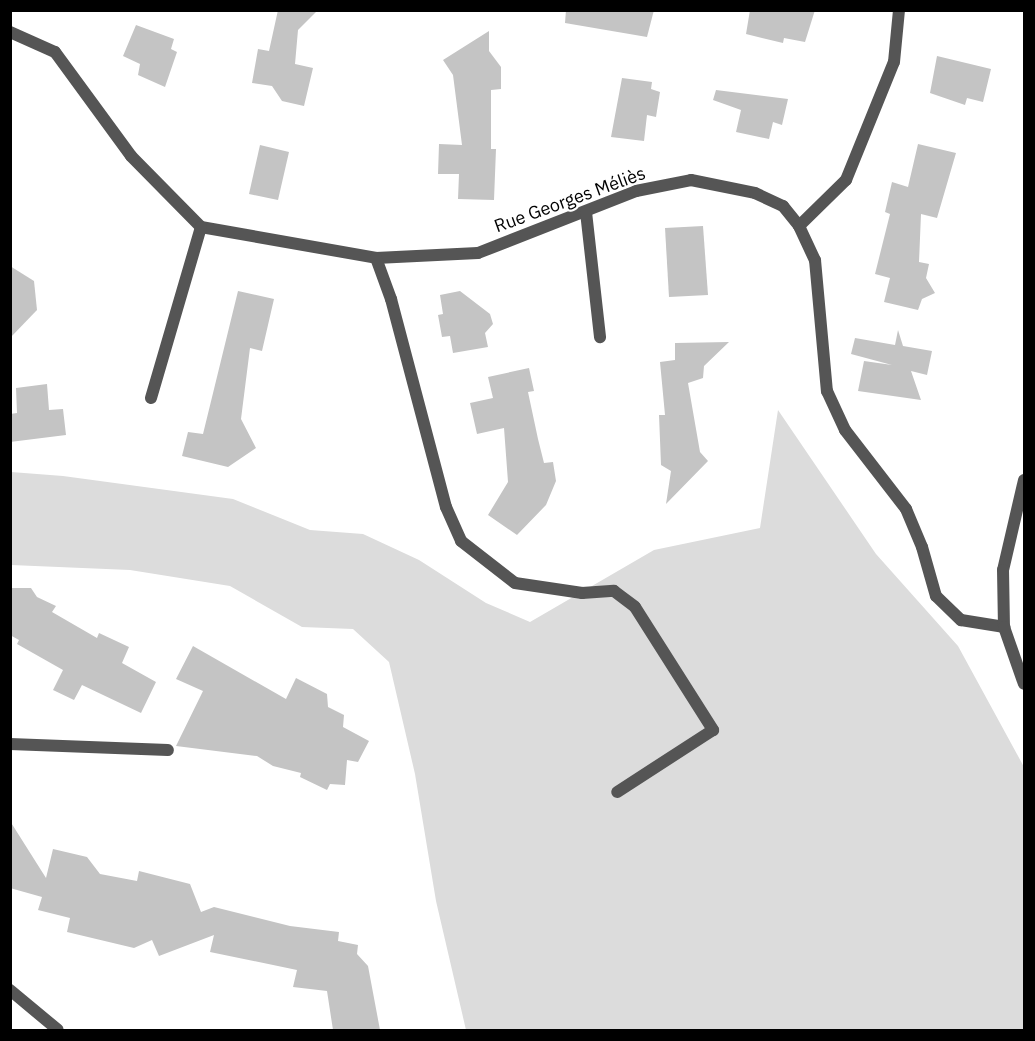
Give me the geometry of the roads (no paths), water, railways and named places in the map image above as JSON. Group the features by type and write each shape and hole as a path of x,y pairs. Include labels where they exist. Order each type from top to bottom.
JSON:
{"street":[{"path":"799,226 846,180 894,62 899,10"},
{"path":"10,32 55,52 131,156 201,227 151,398"},
{"name":"Rue Georges Méliès","path":"201,227 376,258 478,253 636,191 691,180 755,193 783,206 799,226 815,260 827,391 845,430 906,509 922,547 936,596 961,620 1004,627"},
{"path":"586,212 600,337"},
{"path":"376,258 391,299 446,507 460,541 515,583 582,593 614,591 635,607 713,730 617,792"},
{"path":"1024,480 1002,570 1004,627 1024,684"},
{"path":"10,744 168,750"},
{"path":"10,990 57,1030"}]}
